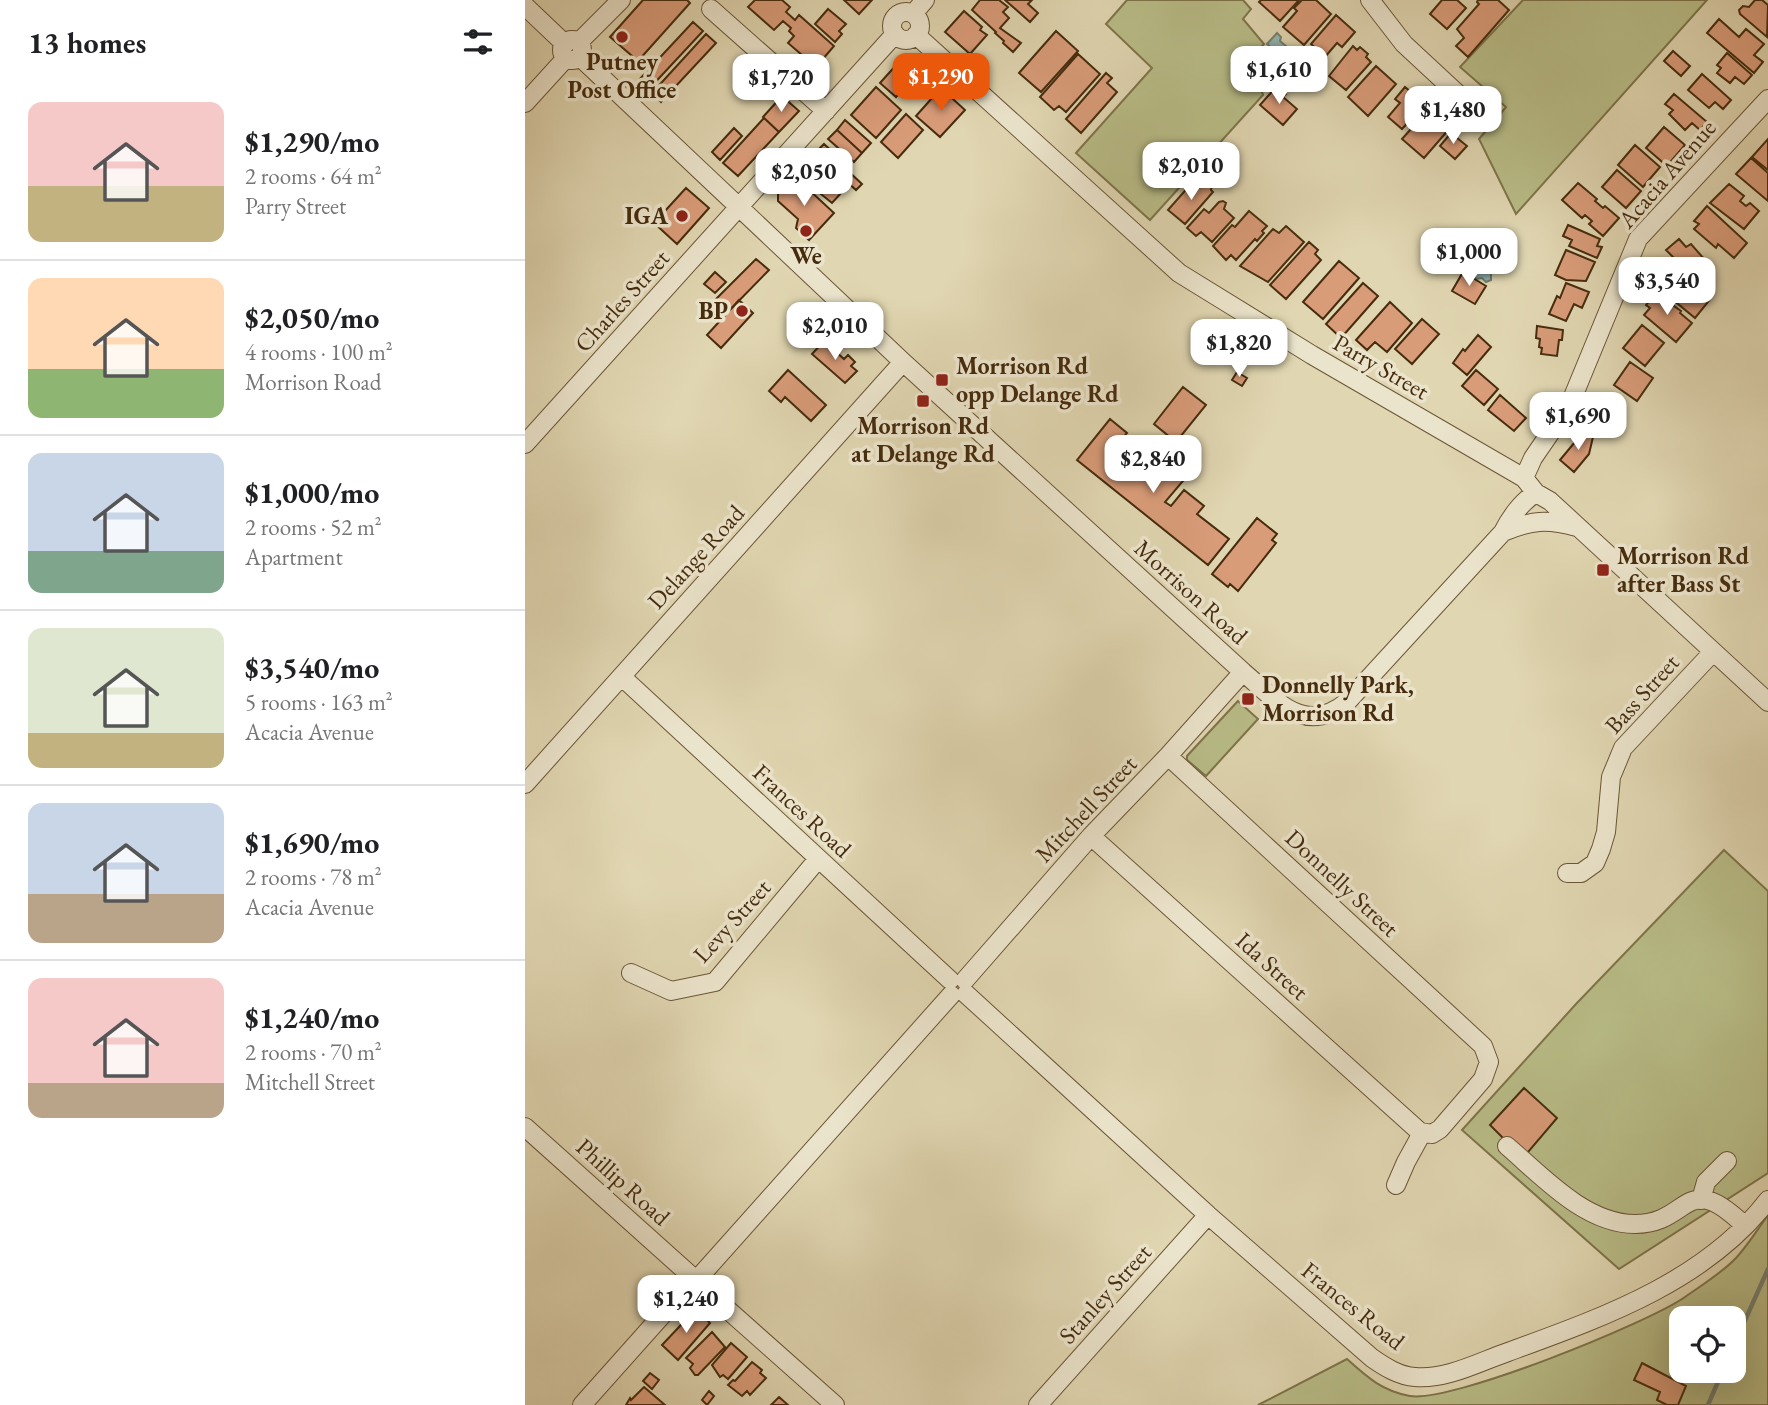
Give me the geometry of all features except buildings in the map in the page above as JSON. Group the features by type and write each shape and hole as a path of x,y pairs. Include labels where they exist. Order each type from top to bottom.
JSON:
{"street":[{"path":"525,103 621,0"},
{"path":"913,14 925,0"},
{"path":"1370,0 1404,44 1474,109"},
{"name":"Morrison Road","path":"525,6 903,362 1288,710 1304,716 1318,717 1338,709 1503,532 1529,497 1536,493"},
{"path":"711,9 825,111"},
{"path":"903,12 913,14 920,24 916,35 908,40 895,34 892,25 895,17 903,12"},
{"name":"Charles Street","path":"525,444 895,34"},
{"name":"Parry Street","path":"916,35 1179,273 1312,355 1524,478 1536,493"},
{"name":"Acacia Avenue","path":"1524,478 1533,458 1570,404 1638,239 1768,99"},
{"name":"Delange Road","path":"525,784 903,362"},
{"path":"1536,493 1544,495 1768,702"},
{"path":"1503,532 1536,522 1553,522 1579,528"},
{"name":"Bass Street","path":"1567,873 1581,873 1595,863 1606,832 1611,777 1623,748 1713,652"},
{"name":"Mitchell Street","path":"582,1405 1091,836 1243,672"},
{"name":"Frances Road","path":"622,677 1209,1216 1372,1358 1391,1371 1414,1377 1444,1374 1580,1326 1631,1304 1687,1271 1722,1246 1745,1226 1768,1200"},
{"name":"Donnelly Street","path":"1168,756 1483,1046 1489,1062 1483,1079 1440,1129 1432,1134 1421,1133"},
{"name":"Ida Street","path":"1091,836 1421,1133"},
{"name":"Levy Street","path":"631,973 671,991 715,982 818,859"},
{"name":"Phillip Road","path":"525,1127 835,1405"},
{"path":"1396,1185 1421,1133"},
{"path":"1507,1146 1563,1193 1589,1211 1610,1219 1636,1224 1674,1212 1691,1200 1710,1199 1745,1226"},
{"path":"1701,1200 1706,1182 1727,1161"},
{"name":"Stanley Street","path":"1038,1405 1209,1216"}],"green space":[{"path":"1127,0 1243,0 1251,9 1243,19 1264,44 1252,58 1263,95 1150,220 1076,153 1152,68 1106,24"},
{"path":"1523,0 1707,0 1516,214 1479,139 1506,107 1460,67"},
{"path":"1238,701 1258,719 1206,776 1187,760 1187,756"},
{"path":"1724,850 1768,891 1768,1173 1619,1269 1462,1130 1576,1004"},
{"path":"1768,1215 1768,1405 1258,1405 1347,1359 1383,1387 1410,1396 1432,1395 1505,1375 1549,1359 1593,1342 1669,1306 1669,1383 1746,1383 1746,1306 1669,1306 1712,1278 1745,1248"}],"water":[{"path":"1277,33 1281,37 1280,41 1294,53 1287,61 1267,44"},
{"path":"1477,265 1491,274 1491,280 1486,282 1482,278 1476,279 1471,269"}],"waterway":[{"path":"1746,1318 1768,1269"},
{"path":"1708,1405 1717,1383"}],"place":[{"name":"Putney Post Office","path":"622,37"},
{"name":"IGA","path":"682,216"},
{"name":"We","path":"806,231"},
{"name":"BP","path":"742,311"},
{"name":"Morrison Rd opp Delange Rd","path":"942,380"},
{"name":"Morrison Rd at Delange Rd","path":"923,401"},
{"name":"Morrison Rd after Bass St","path":"1603,570"},
{"name":"Donnelly Park, Morrison Rd","path":"1248,699"}]}
